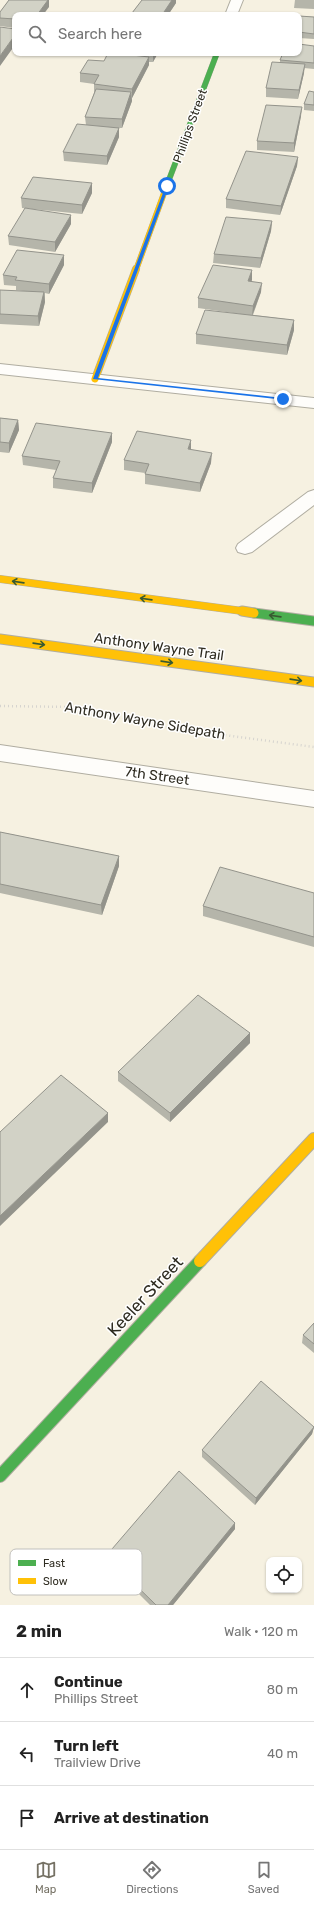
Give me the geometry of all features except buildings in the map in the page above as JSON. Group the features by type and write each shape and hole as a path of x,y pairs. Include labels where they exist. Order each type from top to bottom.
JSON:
{"main road":[{"name":"Phillips Street","path":"95,379 216,56"},
{"path":"0,579 314,621"},
{"name":"Anthony Wayne Trail","path":"0,639 314,682"},
{"name":"Keeler Street","path":"0,1476 314,1139"}],"street":[{"path":"232,12 237,0"},
{"path":"0,369 314,403"},
{"path":"245,548 314,496"},
{"name":"7th Street","path":"0,754 314,799"}],"path":[{"name":"Anthony Wayne Sidepath","path":"0,706 72,707 164,727 314,747"}],"traffic: fast":[{"path":"167,185 216,56"},
{"path":"254,613 314,621"},
{"path":"0,1476 200,1261"}],"traffic: slow":[{"path":"95,379 167,185"},
{"path":"0,579 254,613"},
{"path":"0,639 314,682"},
{"path":"200,1261 314,1139"}],"route":[{"path":"167,186 95,379 283,399"}]}
